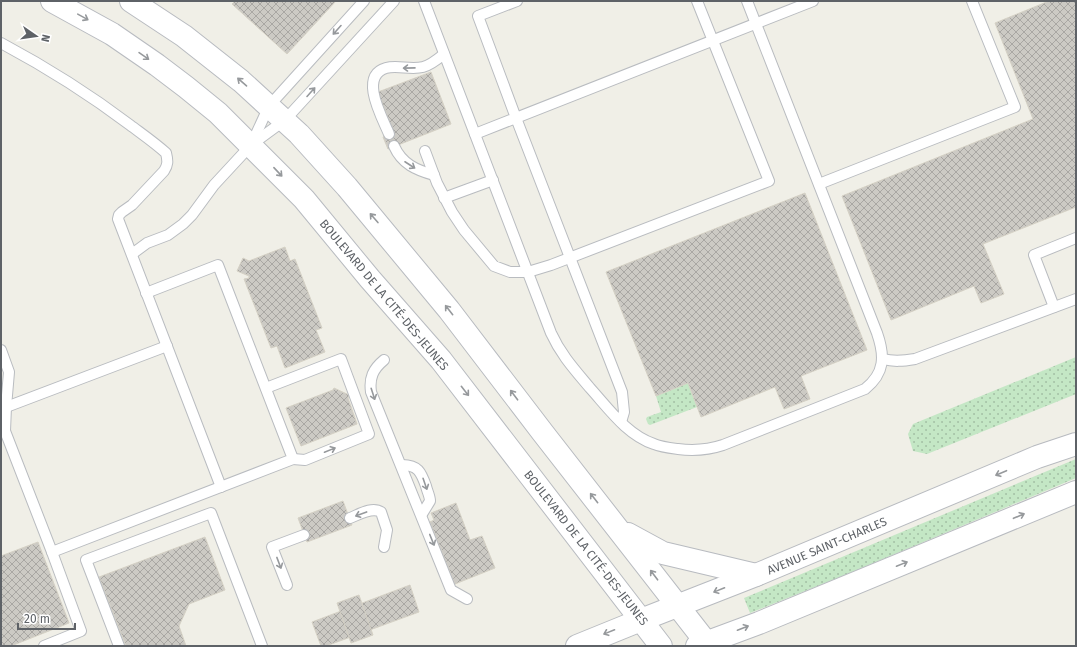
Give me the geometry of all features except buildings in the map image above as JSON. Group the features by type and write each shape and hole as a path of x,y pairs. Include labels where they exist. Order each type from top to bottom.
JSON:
{"main road":[{"name":"BOULEVARD DE LA CITÉ-DES-JEUNES","path":"52,1 112,34 157,65 218,113 304,200 370,279 424,340 661,646"},
{"path":"131,1 205,52 269,106 285,120 347,187 421,275 678,606 704,645 1076,492"},
{"name":"AVENUE SAINT-CHARLES","path":"577,646 756,575 1037,457 1076,444"},
{"path":"618,528 663,553 756,575"}],"lane":[{"path":"251,145 269,106 364,1"},
{"path":"132,254 147,243 168,235 183,224 192,215 214,185 251,145 285,120 394,1"},
{"path":"424,1 551,333 561,353 602,402 629,430 655,445 686,450 713,448 865,389 878,376 883,359 882,347 877,333 747,1"},
{"path":"517,1 478,16 622,392 624,412 621,422"},
{"path":"425,151 444,198 464,230 494,266 510,272 528,272 570,259 616,239 769,181 697,1"},
{"path":"475,134 813,1"},
{"path":"819,184 1015,107 976,2"},
{"path":"1,43 87,93 166,153 168,166 132,205 119,215 118,219 221,487"},
{"path":"389,134 373,92 373,84 376,75 386,68 423,67 444,54"},
{"path":"394,146 398,154 410,166 434,175"},
{"path":"444,198 492,180"},
{"path":"1054,307 1034,254 1076,238"},
{"path":"146,293 218,264 293,459"},
{"path":"883,359 902,362 916,359 1076,299"},
{"path":"3,408 167,346"},
{"path":"1,350 9,372 3,408 5,431 81,631 44,646"},
{"path":"52,552 293,459 305,460 369,434 341,359 266,388"},
{"path":"384,360 377,365 371,378 370,385 372,392 422,514 451,590 467,599"},
{"path":"402,465 409,465 415,468 419,471 423,478 430,501 422,514"},
{"path":"350,518 373,509 381,512 387,530 384,547"},
{"path":"119,646 86,560 211,513 262,646"},
{"path":"287,585 272,547 304,535"}],"green space":[{"path":"1076,357 1076,394 927,454 913,451 908,434 913,424"},
{"path":"688,383 697,407 650,425 648,424 646,419 647,417 661,412 656,396"},
{"path":"1076,459 1076,478 845,575 750,613 744,598"}]}
